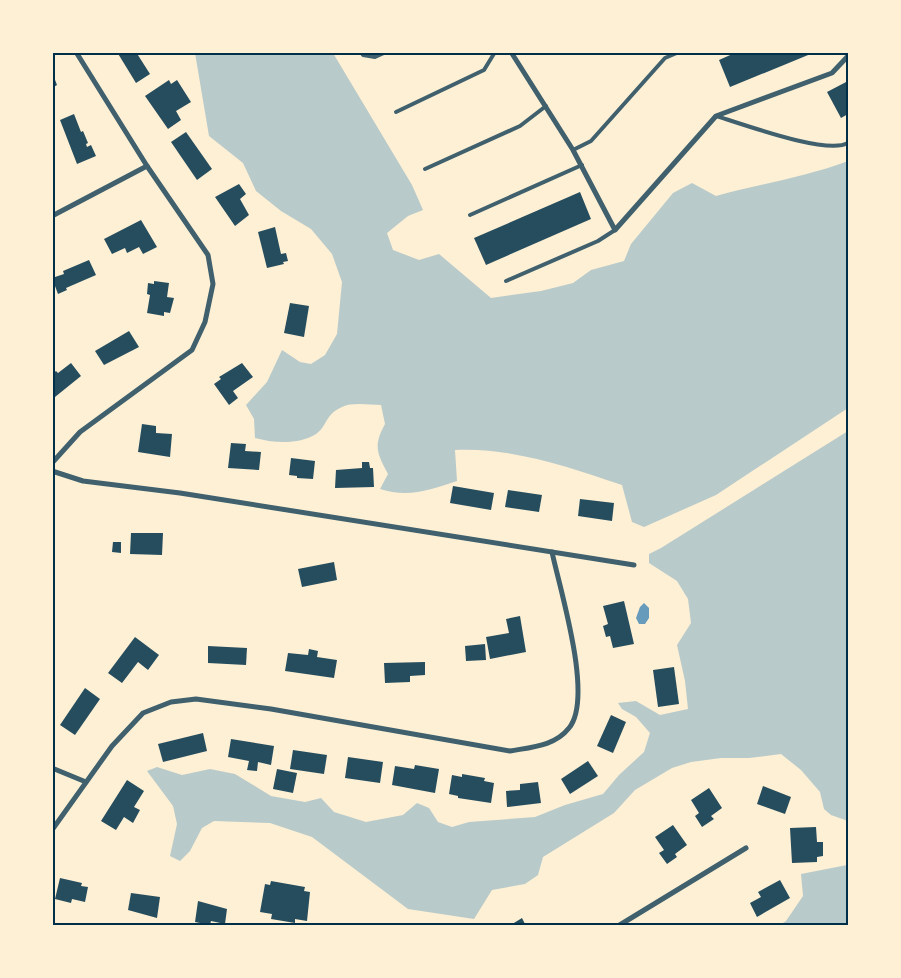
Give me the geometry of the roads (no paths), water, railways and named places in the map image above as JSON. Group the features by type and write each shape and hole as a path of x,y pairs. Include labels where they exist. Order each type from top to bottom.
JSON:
{"street":[{"path":"52,463 80,432 192,350 205,322 213,284 208,255 147,166 76,52"},
{"path":"511,52 582,165 615,230 716,116 832,73 848,56"},
{"path":"52,216 147,166"},
{"path":"52,471 83,481 180,493 634,565"},
{"path":"52,830 112,746 143,713 172,702 196,699 271,709 510,751 547,745 570,728 579,704 579,679 552,552"},
{"path":"52,768 86,782"},
{"path":"618,926 746,848"}],"lane":[{"path":"361,52 363,56 375,57 386,52"},
{"path":"396,112 484,70 495,52"},
{"path":"573,150 591,141 664,58 678,52"},
{"path":"425,169 520,126 546,106"},
{"path":"716,116 820,146 841,146 848,143"},
{"path":"470,215 582,165"},
{"path":"506,281 598,241 615,230"}],"water":[{"path":"644,603 649,608 649,618 645,624 639,624 636,618 640,607"}]}
